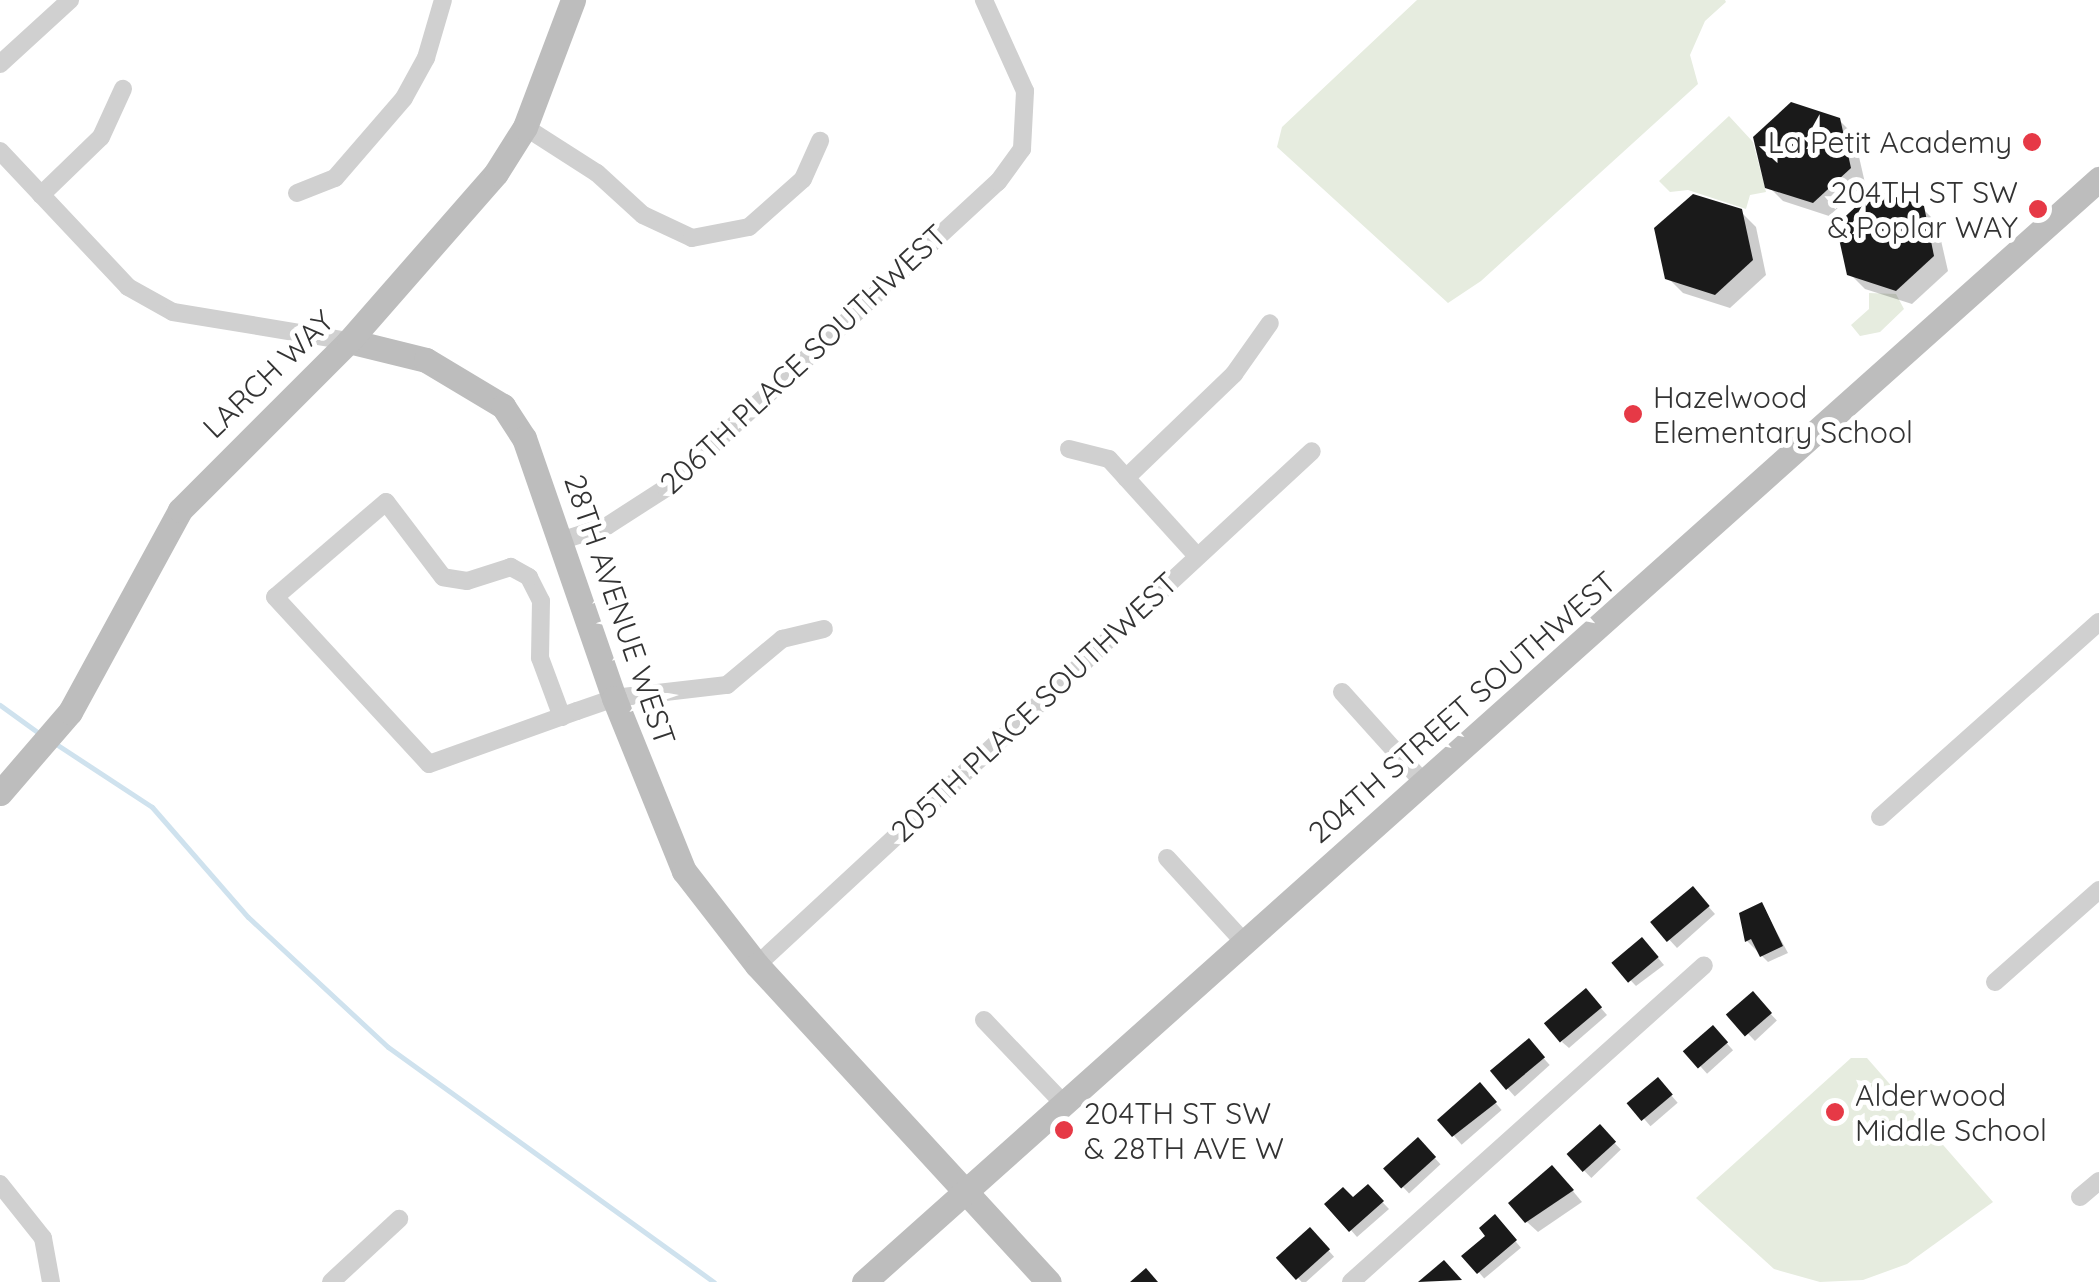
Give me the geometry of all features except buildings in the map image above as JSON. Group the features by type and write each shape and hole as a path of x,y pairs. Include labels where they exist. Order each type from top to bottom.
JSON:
{"street":[{"path":"0,64 70,0"},
{"path":"297,193 335,178 404,98 426,58 444,0"},
{"name":"LARCH WAY","path":"0,793 70,712 180,510 448,234 525,127 573,0"},
{"name":"206TH PLACE SOUTHWEST","path":"563,540 607,526 666,488 998,182 1022,149 1025,91 984,0"},
{"path":"42,195 100,137 122,90"},
{"path":"525,127 597,173 642,215 692,238 749,227 803,179 820,141"},
{"name":"28TH AVENUE WEST","path":"0,151 7,172 42,195 128,286 174,312 349,340 426,360 503,406 524,438 563,540 614,698 684,870 757,964 1049,1282"},
{"name":"204TH STREET SOUTHWEST","path":"864,1282 2099,179"},
{"path":"1126,478 1234,374 1270,323"},
{"path":"1069,449 1109,459 1196,556"},
{"name":"205TH PLACE SOUTHWEST","path":"757,964 1312,451"},
{"path":"562,717 540,658 541,601 529,578 510,567 467,581 443,578 386,502 275,598 430,764 562,717 614,698 727,685 782,639 824,629"},
{"path":"1880,817 2099,622"},
{"path":"1342,692 1424,783"},
{"path":"1167,858 1244,942"},
{"path":"1995,982 2099,890"},
{"path":"1351,1282 1704,965"},
{"path":"984,1020 1063,1103"},
{"path":"2080,1197 2099,1181"},
{"path":"0,1184 42,1238 51,1282"},
{"path":"331,1282 399,1219"}],"shaded area":[{"path":"1417,0 1726,2 1705,21 1690,55 1698,84 1481,281 1448,303 1277,147 1282,127"},
{"path":"1729,116 1753,142 1766,192 1750,195 1746,209 1688,190 1670,192 1659,181"},
{"path":"1869,293 1896,294 1904,309 1880,332 1860,336 1851,325 1869,309"},
{"path":"1851,1058 1867,1058 1993,1202 1907,1264 1863,1280 1820,1282 1774,1269 1696,1198"}],"waterway":[{"path":"0,705 40,734"},
{"path":"53,742 152,807 248,917 388,1047 714,1282"}],"place":[{"name":"La Petit Academy","path":"2032,142"},
{"name":"204TH ST SW & Poplar WAY","path":"2038,209"},
{"name":"Hazelwood Elementary School","path":"1633,414"},
{"name":"Alderwood Middle School","path":"1835,1112"},
{"name":"204TH ST SW & 28TH AVE W","path":"1064,1130"}]}
